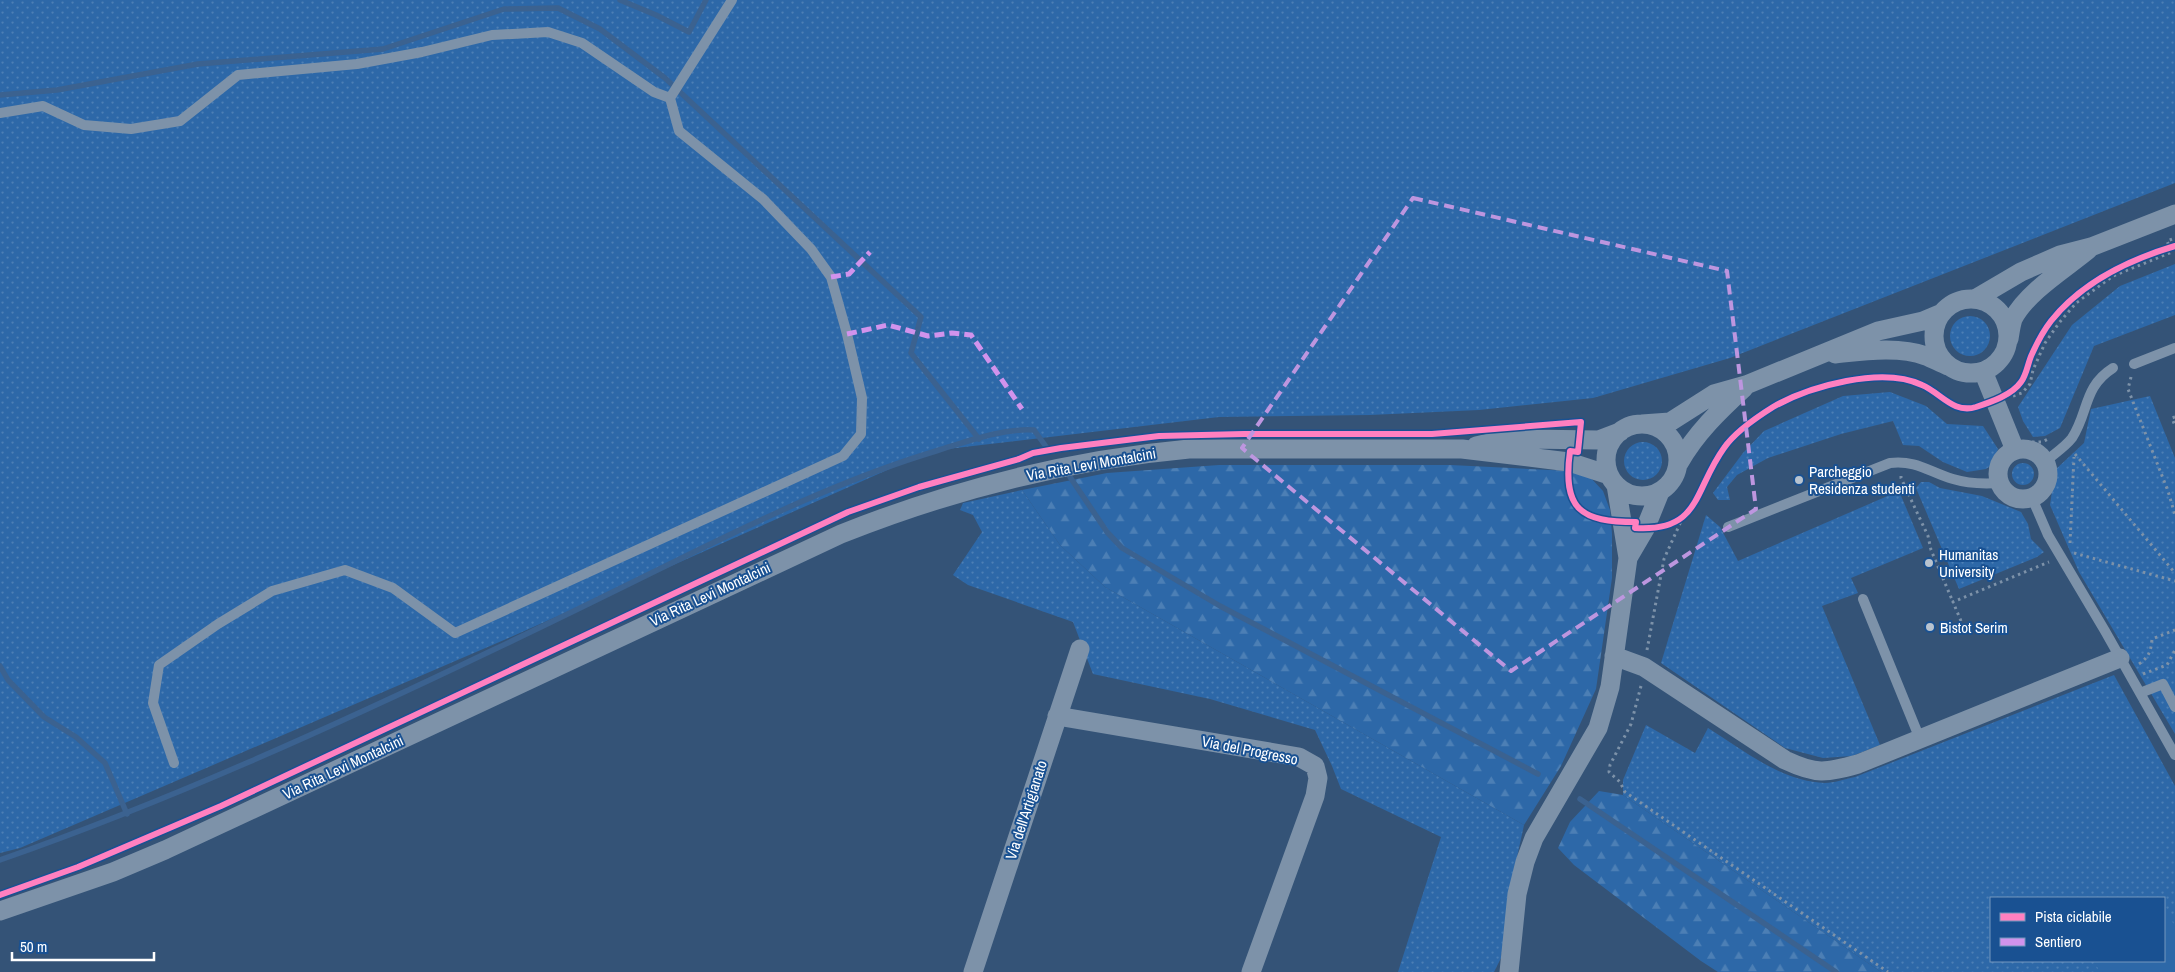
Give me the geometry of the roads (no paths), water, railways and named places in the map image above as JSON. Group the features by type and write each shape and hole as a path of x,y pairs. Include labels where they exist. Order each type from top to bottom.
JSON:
{"street":[{"name":"Via Rita Levi Montalcini","path":"1462,449 1502,440 1555,438 1599,440 1630,426 1670,422 1714,394 1746,385 1878,331 1923,321 1942,313 1951,305 1962,300 1975,299 2021,272 2060,255 2091,248 2175,214"},
{"name":"Via Rita Levi Montalcini","path":"1822,355 1876,351 1900,352 1925,355 1961,372 1973,374 1983,371 1996,364 2003,355 2008,344 2013,320 2024,306 2042,286 2091,248"},
{"path":"1975,299 1987,303 1997,310 2004,320 2008,331 2008,344"},
{"path":"1942,313 1936,323 1933,336 1935,348 1940,359 1950,367"},
{"path":"1983,371 2020,443 2037,453 2046,462 2048,473 2044,488 2032,498 2017,498 2003,490 1999,483 1998,467 2002,460 2020,443"},
{"name":"Via Rita Levi Montalcini","path":"0,911 114,872 165,850 786,558 841,534 902,510 1007,478 1146,453 1189,449 1462,449 1568,462 1613,480 1626,492 1637,496 1649,496 1660,492 1670,484 1687,449 1709,421 1746,385"},
{"path":"1642,424 1654,426 1668,436 1678,451 1679,463"},
{"path":"1509,972 1517,894 1525,862 1534,838 1598,728 1610,687 1628,558 1613,480 1606,464 1607,452 1612,441 1620,432"},
{"path":"1628,558 1645,529 1660,492"},
{"name":"Via dell'Artigianato","path":"973,972 1080,649"},
{"path":"1614,656 1644,667 1785,760 1806,770 1830,771 1858,764 2120,658"},
{"name":"Via del Progresso","path":"1057,716 1299,757 1314,766 1318,778 1314,796 1251,972"}],"lane":[{"path":"174,763 153,703 160,665 218,624 272,591 346,570 393,588 454,633 843,456 861,434 862,398 831,277 811,249 763,198 679,131 670,98 732,0"},
{"path":"0,113 43,106 84,125 131,129 180,121 238,76 357,64 422,52 492,35 548,32 582,43 654,92 670,98"},
{"path":"2134,364 2175,348"},
{"path":"2046,462 2072,437 2092,390 2101,376 2113,368"},
{"path":"1728,528 1890,463 1908,462 1960,481 1975,484 1999,483"},
{"path":"2032,498 2048,535 2175,756"},
{"path":"1863,600 1920,739"},
{"path":"2140,693 2163,684 2175,707"}],"waterway":[{"path":"620,0 656,15 689,32 706,0"},
{"path":"0,95 57,90 198,64 383,49 504,9 558,8 600,29 665,78 921,317 911,353 979,439"},
{"path":"0,860 126,813 311,735 433,679 755,523 814,496 874,472 984,436 1009,431 1034,430 1047,448"},
{"path":"1070,477 1107,532 1122,548 1220,606 1538,774"},
{"path":"0,666 8,680 44,717 76,737 105,763 127,814"},
{"path":"1580,799 1836,972"}],"place":[{"name":"Parcheggio Residenza studenti","path":"1799,480"},
{"name":"Humanitas University","path":"1929,563"},
{"name":"Bistot Serim","path":"1930,627"}]}
